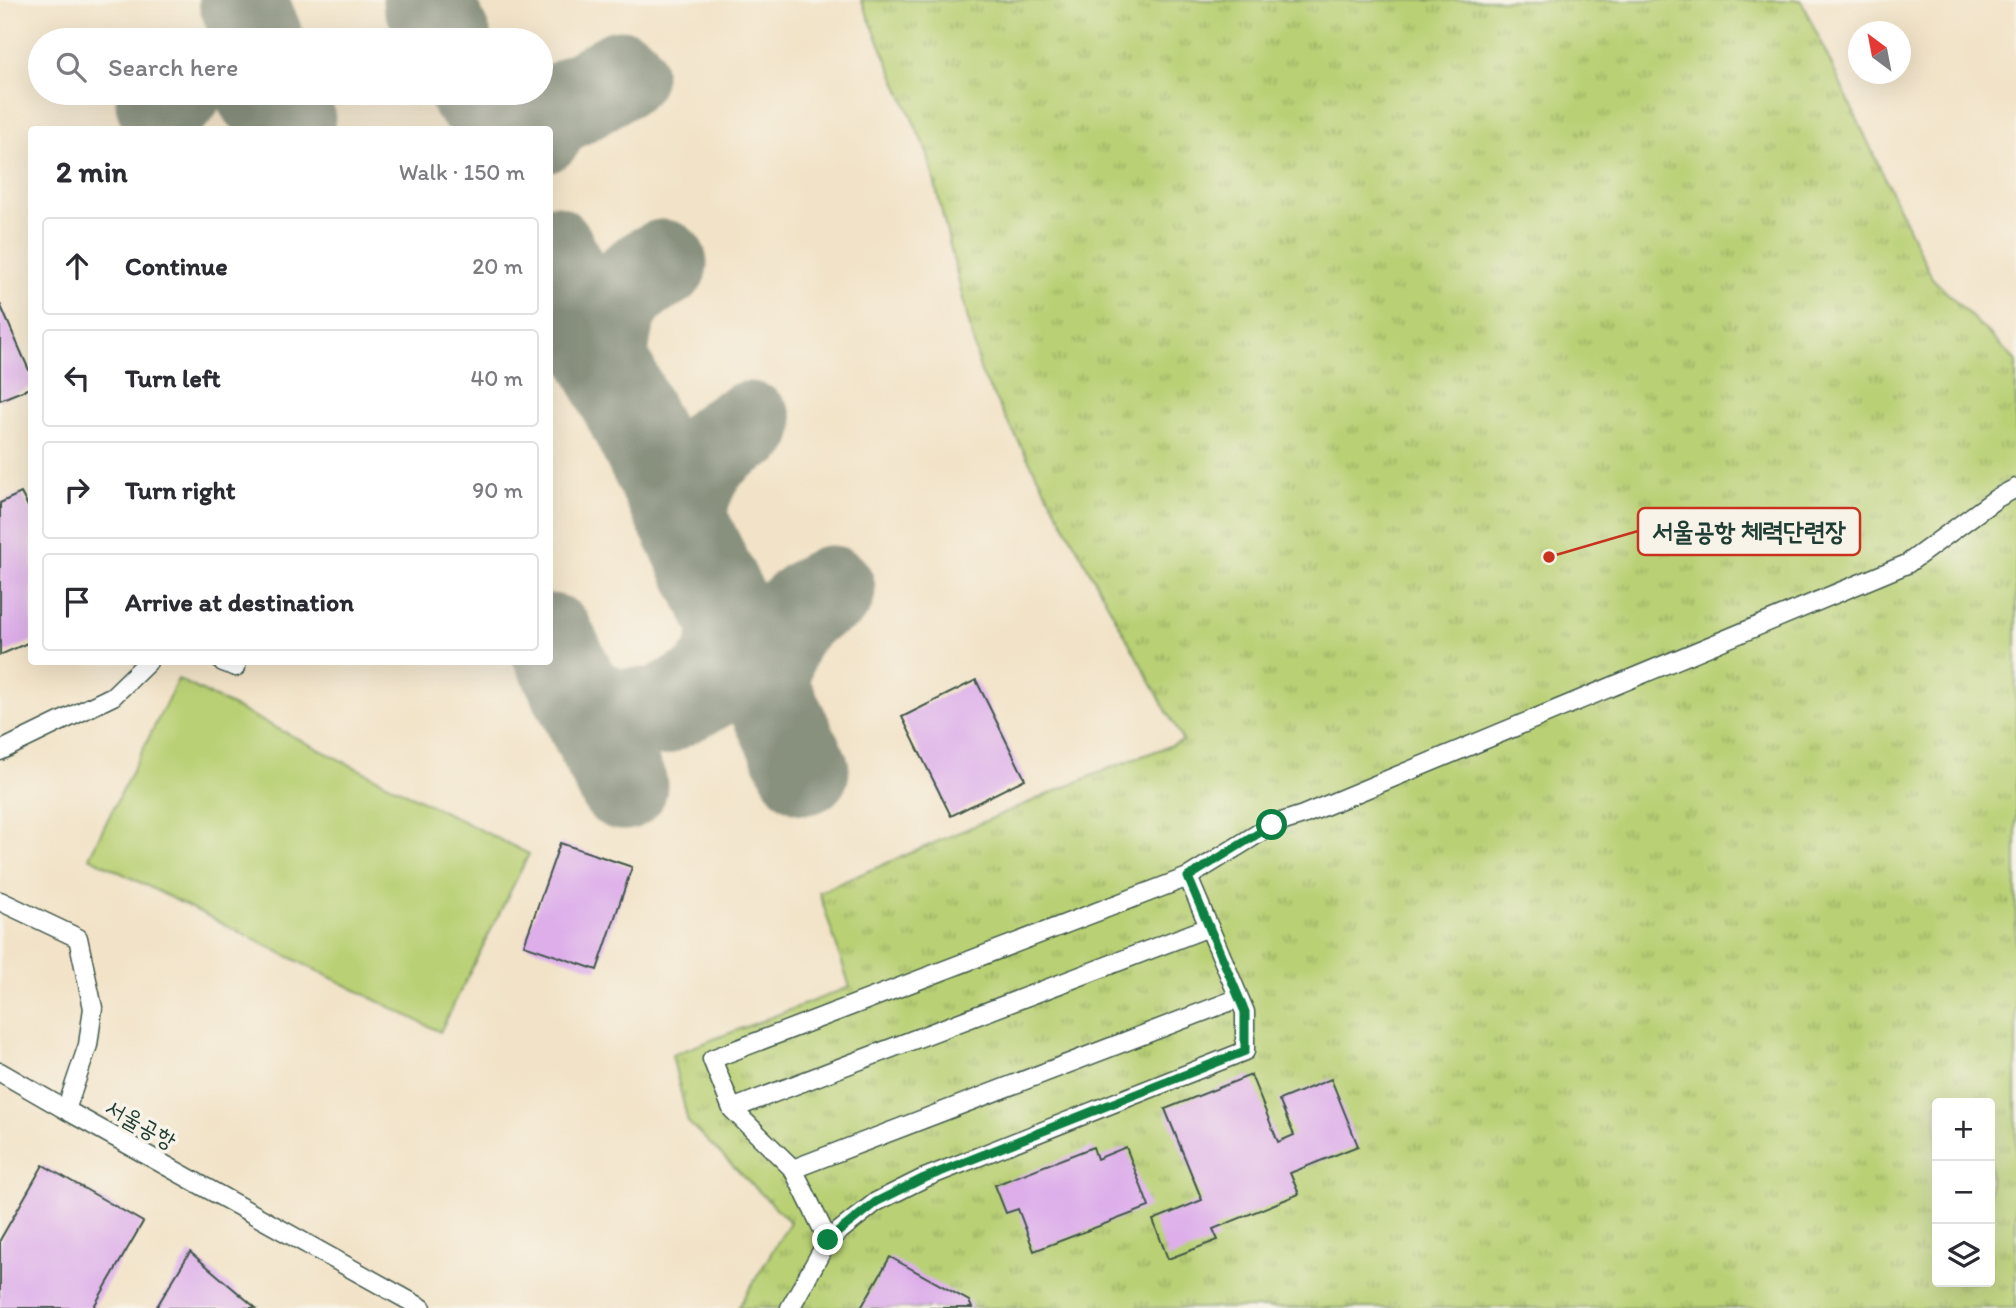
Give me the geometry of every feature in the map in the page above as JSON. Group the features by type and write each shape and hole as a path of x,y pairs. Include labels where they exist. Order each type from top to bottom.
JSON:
{"lane":[{"path":"828,1240 793,1170 732,1109 712,1059 1188,877 1272,825 1316,810 1907,564 1997,498 2016,488"},
{"path":"0,751 113,696 145,665"},
{"path":"790,1308 828,1240 876,1202 922,1179 1245,1051 1245,1012 1188,877"},
{"name":"서울공항","path":"0,901 78,938 93,1008 88,1045 66,1110 422,1308"},
{"path":"732,1109 1209,927"},
{"path":"793,1170 1239,998"},
{"path":"0,1072 66,1110"}],"green space":[{"path":"861,0 1801,0 1932,278 2016,361 2016,1308 738,1308 790,1222 688,1122 672,1055 850,987 819,892 1110,768 1183,741 981,373 928,155"},
{"path":"178,679 529,854 440,1032 89,857"}],"building":[{"path":"0,304 28,368 28,389 0,400"},
{"path":"21,493 28,506 28,643 0,655 0,503"},
{"path":"976,680 1025,779 951,816 902,717"},
{"path":"560,843 632,867 597,970 524,945"},
{"path":"1251,1075 1278,1142 1294,1135 1279,1100 1331,1079 1358,1146 1290,1173 1299,1194 1213,1229 1218,1240 1168,1259 1153,1220 1202,1200 1165,1109"},
{"path":"1093,1147 1097,1159 1126,1147 1149,1207 1034,1251 1018,1209 1006,1213 995,1185"},
{"path":"43,1165 143,1222 93,1308 0,1308 0,1240"},
{"path":"190,1252 256,1308 156,1308"},
{"path":"890,1257 969,1301 972,1308 861,1308"}],"taxiway":[{"path":"243,0 254,28"},
{"path":"427,0 441,28"},
{"path":"542,126 546,117 621,74"},
{"path":"274,105 291,119"},
{"path":"500,105 546,117"},
{"path":"553,255 805,770"},
{"path":"604,359 608,327 617,301 635,281 663,264"},
{"path":"681,517 690,486 702,462 721,443 749,426"},
{"path":"765,688 771,654 782,628 801,608 831,590"},
{"path":"578,695 610,713 658,712 709,686 726,663 736,628"},
{"path":"553,644 623,786"}],"place":[{"name":"서울공항 체력단련장","path":"1549,557"}],"route":[{"path":"828,1240 876,1202 922,1179 1245,1051 1245,1012 1188,877 1272,825"}]}
